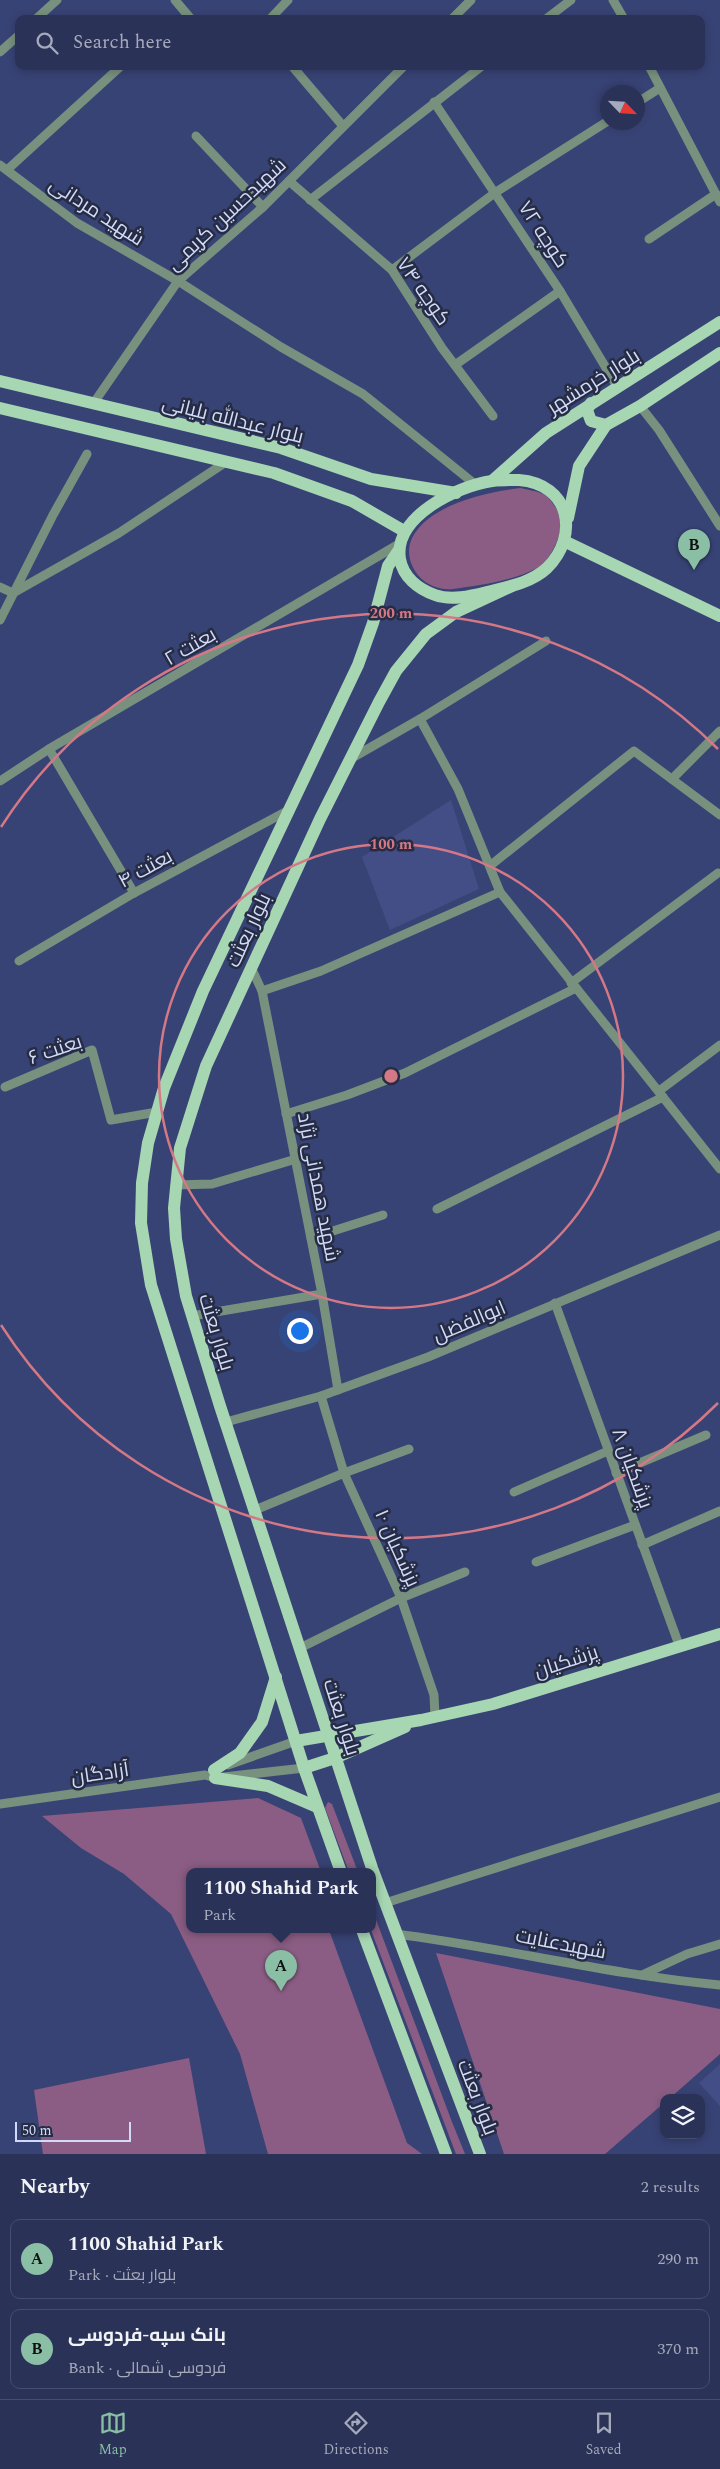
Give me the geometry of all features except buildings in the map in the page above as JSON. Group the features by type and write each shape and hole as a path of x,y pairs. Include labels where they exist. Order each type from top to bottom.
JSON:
{"main road":[{"name":"بلوار خرمشهر","path":"492,481 546,433 720,322"},
{"path":"567,521 562,504 546,488 526,481 492,481 476,485 433,504 404,531 399,547 402,569 420,589 436,596 460,597 512,586 538,575 547,568 564,541 579,466 606,425 640,406 720,353"},
{"name":"بلوار عبدالله بلیانی","path":"0,381 281,448 371,479 456,493"},
{"path":"591,403 587,410 591,421 606,425"},
{"path":"0,408 274,474 352,501 404,531"},
{"path":"564,541 720,616"},
{"name":"بلوار بعثت","path":"340,1868 304,1768 180,1381 147,1264 141,1222 142,1182 148,1143 156,1112 178,1051 203,991 358,666 388,566 399,547"},
{"name":"بلوار بعثت","path":"373,1868 334,1758 192,1316 181,1273 176,1239 175,1185 180,1148 194,1097 206,1066 349,759 396,671 426,634 456,612 512,586"},
{"name":"پزشکیان","path":"296,1741 421,1720 493,1704 679,1645 720,1634"},
{"path":"212,1775 240,1752 262,1722 276,1678"},
{"name":"پزشکیان","path":"304,1768 334,1758 421,1720"},
{"path":"212,1775 268,1786 317,1807"},
{"name":"بلوار بعثت","path":"376,1877 480,2154"},
{"path":"363,1933 446,2154"}],"street":[{"path":"40,15 57,0"},
{"path":"175,0 185,15"},
{"path":"274,15 288,0"},
{"path":"456,15 472,0"},
{"path":"551,15 571,0"},
{"path":"613,0 622,15"},
{"path":"0,52 15,39"},
{"path":"4,168 116,70"},
{"path":"295,70 343,126"},
{"name":"شهیدحسین کریمی","path":"93,404 178,280 262,207 400,70"},
{"path":"310,200 477,70"},
{"path":"649,239 718,198 651,70"},
{"path":"645,98 660,88"},
{"name":"کوچه ۷۲","path":"434,102 496,192 560,291 618,388"},
{"path":"392,270 496,192 600,126"},
{"path":"196,136 262,207"},
{"name":"شهید مردانی","path":"4,168 77,223 178,280 281,347 363,394 476,485"},
{"name":"کوچه ۷۴","path":"289,181 392,270 455,365 493,416"},
{"path":"455,365 560,291"},
{"path":"640,406 659,430 720,526"},
{"path":"0,620 87,454"},
{"path":"13,593 119,533 226,462"},
{"name":"بعثت ۲","path":"0,781 49,749 399,547"},
{"path":"0,587 13,593"},
{"path":"349,759 420,719 546,641"},
{"path":"420,719 458,789 491,865 500,892 720,1169"},
{"path":"672,779 720,731"},
{"path":"49,749 134,893"},
{"path":"491,865 634,751 720,815"},
{"name":"بعثت ۴","path":"19,960 134,893 290,810"},
{"path":"286,1114 347,1096 405,1073 574,986 718,873"},
{"path":"262,991 321,971 500,892"},
{"name":"شهید همدانی نژاد","path":"251,967 262,991 322,1294 338,1390"},
{"path":"437,1209 661,1094 720,1045"},
{"name":"بعثت ۶","path":"5,1087 92,1050 111,1120 156,1112"},
{"path":"175,1185 212,1184 296,1160"},
{"path":"311,1238 382,1215"},
{"name":"ابوالفضل","path":"226,1422 321,1396 428,1357 720,1235"},
{"path":"192,1316 322,1294"},
{"name":"پزشکیان ۸","path":"556,1304 679,1645"},
{"name":"پزشکیان ۱۰","path":"321,1396 344,1473 401,1598 434,1695 435,1717"},
{"path":"616,1473 706,1435"},
{"path":"255,1510 344,1473 410,1449"},
{"path":"514,1492 608,1451"},
{"path":"642,1545 720,1511"},
{"path":"536,1562 635,1525"},
{"path":"300,1648 401,1598 465,1572"},
{"path":"212,1775 296,1741"},
{"path":"212,1775 304,1768"},
{"name":"آزادگان","path":"0,1804 212,1775"},
{"path":"385,1903 720,1797"},
{"name":"شهیدعنایت","path":"396,1934 472,1944 641,1976 720,1985"},
{"path":"641,1976 687,1954 720,1944"}],"shaded area":[{"path":"521,488 546,496 555,507 561,519 561,528 557,541 542,565 507,579 453,589 441,589 421,579 414,570 409,550 412,539 418,529 427,520 452,505 466,500 494,492"},
{"path":"451,800 479,889 390,930 362,857"},
{"path":"258,1798 301,1818 320,1868 186,1868 186,1933 330,1933 407,2143 422,2154 268,2154 240,2054 171,1914 124,1874 81,1848 42,1816"},
{"path":"328,1802 332,1804 356,1868 348,1868 325,1808"},
{"path":"376,1920 465,2154 456,2154 372,1933 376,1933"},
{"path":"436,1953 720,2009 720,2054 675,2094 660,2094 660,2106 605,2154 504,2154"},
{"path":"189,2058 206,2154 43,2154 34,2090"},
{"path":"720,2064 720,2106 699,2083"}],"place":[{"name":"بانک سپه-فردوسی","path":"694,570"},
{"name":"1100 Shahid Park","path":"281,1991"}]}
